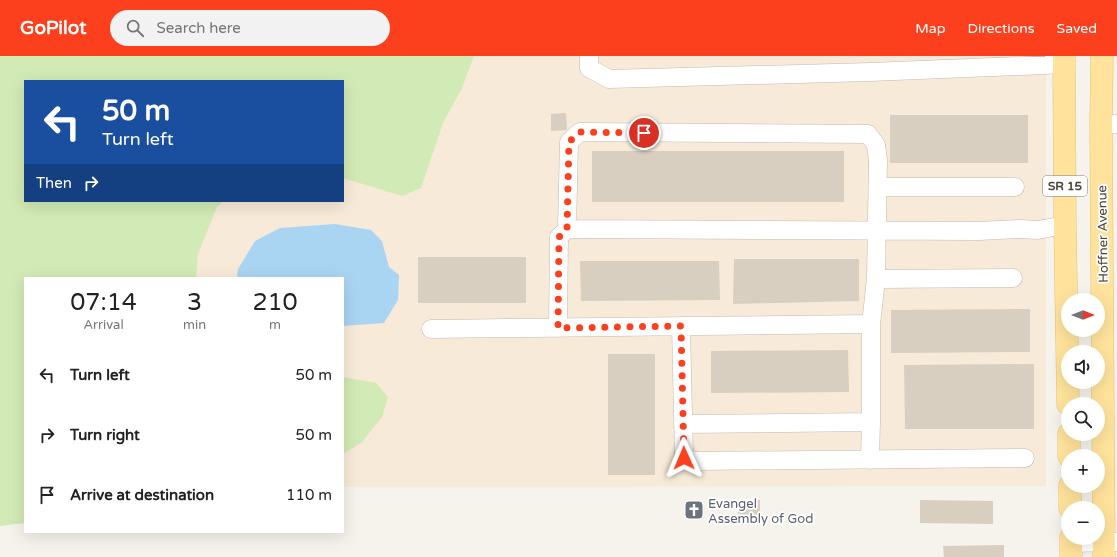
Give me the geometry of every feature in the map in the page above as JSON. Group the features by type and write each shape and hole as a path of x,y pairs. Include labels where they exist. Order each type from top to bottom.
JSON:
{"main road":[{"name":"Hoffner Avenue","path":"1102,56 1109,125 1110,271 1108,547"},
{"name":"SR 15","path":"1064,59 1068,397"}],"street":[{"path":"589,56 589,68 609,79 870,64 1064,59"},
{"path":"558,328 559,237 567,229 569,142 580,132 868,134 876,145 878,160 876,280 871,324 870,460"},
{"path":"878,188 1015,187"},
{"path":"567,229 979,231 1020,229 1038,230 1065,225"},
{"path":"876,280 1013,278"},
{"path":"431,329 871,324"},
{"path":"681,326 684,458 695,461 1025,458"},
{"path":"683,424 871,422"},
{"path":"1071,546 1108,547"}],"shaded area":[{"path":"76,56 1046,56 1046,486 344,487 344,277 77,277 77,202 344,202 344,80"}],"green space":[{"path":"0,56 474,56 462,88 443,123 421,188 402,196 344,178 344,80 24,80 24,202 222,202 217,207 198,254 196,277 24,277 24,523 0,526"},
{"path":"344,377 376,383 388,397 382,417 361,443 344,453"}],"water":[{"path":"335,224 371,230 382,241 389,267 399,275 398,300 384,323 344,326 344,277 237,277 238,269 255,241 280,228"}],"building":[{"path":"566,113 567,130 551,131 551,114"},
{"path":"890,115 1028,115 1028,163 890,163"},
{"path":"592,151 844,151 844,202 592,202"},
{"path":"418,257 526,257 526,303 418,303"},
{"path":"734,259 859,259 859,301 733,304"},
{"path":"580,261 719,261 720,300 581,301"},
{"path":"1030,309 1030,352 891,353 891,310"},
{"path":"848,350 849,392 711,393 711,351"},
{"path":"608,354 655,354 655,475 608,475"},
{"path":"1034,364 1034,429 905,429 904,365"},
{"path":"738,500 760,500 760,516 738,516"},
{"path":"920,500 993,501 993,524 920,523"},
{"path":"1004,545 1004,557 944,557 943,546"}],"place":[{"name":"Evangel Assembly of God","path":"694,510"}],"route":[{"path":"644,133 580,132 569,142 567,229 559,237 558,328 681,326 684,458"}]}
